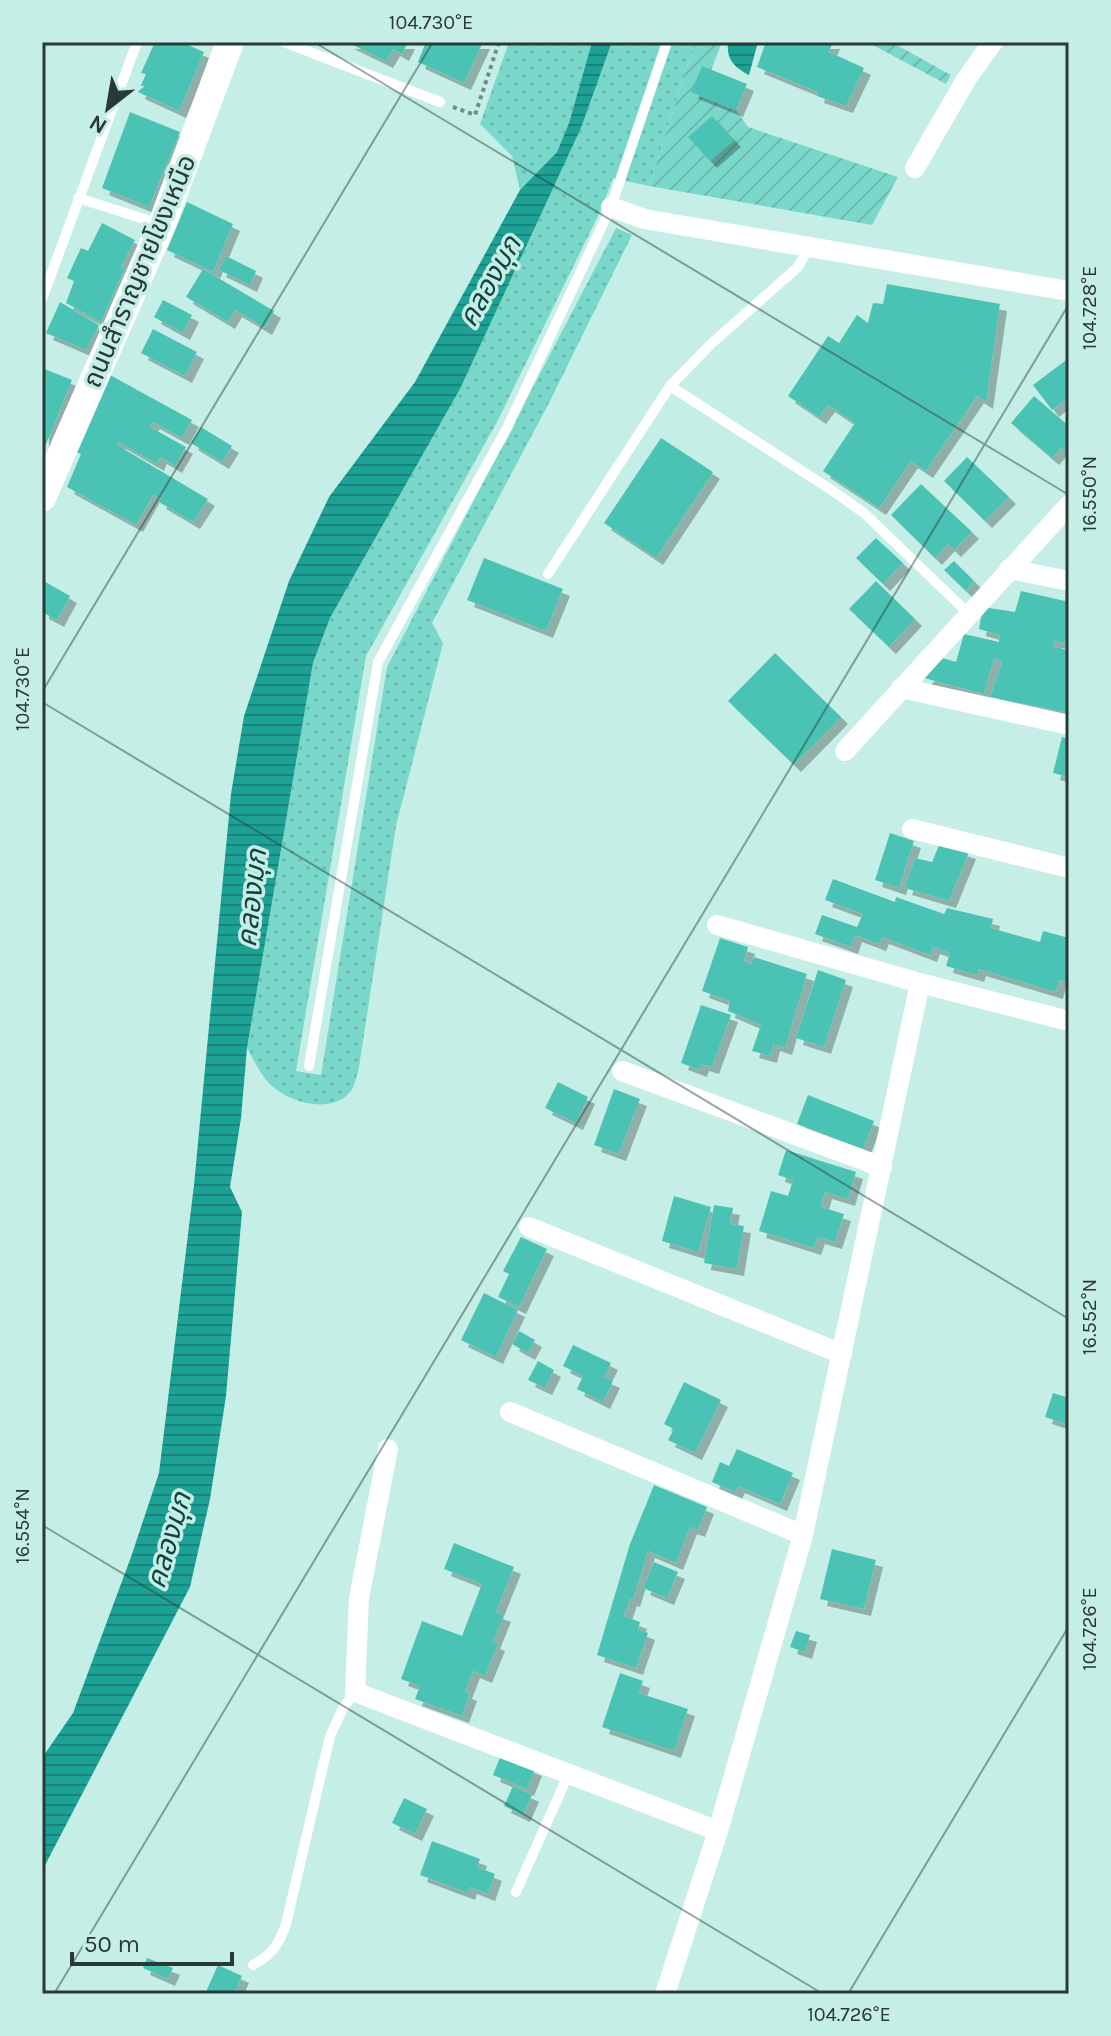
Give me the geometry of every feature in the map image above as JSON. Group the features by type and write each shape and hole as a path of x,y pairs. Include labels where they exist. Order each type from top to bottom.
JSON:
{"street":[{"name":"ถนนสำราญชายโขงเหนือ","path":"42,498 162,224 230,42"},
{"path":"915,168 967,78 993,42"},
{"path":"611,207 644,219 1069,291"},
{"path":"845,751 1069,505"},
{"path":"1009,569 1069,581"},
{"path":"901,688 1069,725"},
{"path":"912,829 1069,868"},
{"path":"717,925 920,983 1069,1021"},
{"path":"665,1994 718,1831 803,1535 920,983"},
{"path":"622,1071 882,1167"},
{"path":"529,1227 842,1354"},
{"path":"510,1412 803,1535"},
{"path":"388,1449 359,1598 355,1692 718,1831"}],"lane":[{"path":"42,299 137,42"},
{"path":"284,42 440,102"},
{"path":"309,1066 378,662 507,428 611,207 667,42"},
{"path":"78,198 162,224"},
{"path":"548,574 670,386 711,344 798,267 809,247"},
{"path":"670,386 864,513 968,613"},
{"path":"253,1965 269,1957 279,1943 330,1736 343,1708 355,1692"},
{"path":"516,1892 570,1773"}],"path":[{"path":"440,102 475,115 499,42"}],"shaded area":[{"path":"509,42 592,42 569,123 557,152 520,190 512,156 480,124"},
{"path":"612,42 695,42 649,186 613,178 601,210 497,422 366,656 296,1071 321,1075 387,667 616,228 632,235 549,403 432,623 443,643 396,826 356,1080 351,1091 333,1103 300,1101 271,1085 247,1048 313,663 330,618 460,389 581,128"},
{"path":"695,42 722,42 701,96 736,110 748,127 898,177 872,225 649,186"},
{"path":"867,42 891,42 951,75 946,84"}],"water":[{"name":"คลองมุก","path":"592,42 612,42 581,128 460,389 330,618 313,663 247,1048 241,1118 230,1187 242,1212 226,1396 210,1499 190,1587 42,1871 42,1758 73,1713 159,1473 194,1185 231,794 244,716 289,581 329,497 415,382 520,190 557,152 569,123"},
{"path":"728,42 758,42 749,75 732,62"}],"building":[{"path":"155,42 181,42 204,52 179,111 138,92 146,74 141,73"},
{"path":"347,42 408,42 402,54 393,49 386,61"},
{"path":"426,42 483,42 464,83 418,62"},
{"path":"766,42 833,42 829,52 864,68 846,106 817,96 818,92 757,67"},
{"path":"702,66 747,84 736,110 691,92"},
{"path":"130,112 180,132 149,207 102,188"},
{"path":"712,116 734,140 710,161 688,137"},
{"path":"187,202 233,224 213,272 167,250"},
{"path":"102,223 135,240 121,267 125,268 101,322 66,303 74,281 67,278 81,248 88,251"},
{"path":"226,256 256,271 250,285 219,270"},
{"path":"203,269 274,311 265,328 235,310 228,322 186,297"},
{"path":"887,284 1000,304 986,402 977,396 926,471 911,461 879,508 823,471 855,423 828,405 819,417 788,396 828,336 839,343 857,315 868,323 873,303 883,304"},
{"path":"163,300 192,315 183,333 154,317"},
{"path":"60,302 99,325 86,350 46,333"},
{"path":"153,329 197,352 185,376 141,353"},
{"path":"1069,358 1069,397 1052,410 1033,385"},
{"path":"42,368 72,380 42,454"},
{"path":"110,375 192,420 182,438 153,422 150,427 186,447 175,466 160,457 157,464 119,442 117,445 208,499 193,522 159,502 161,499 153,495 136,525 67,487 81,454 76,452"},
{"path":"1034,396 1069,426 1069,454 1061,448 1052,458 1011,423"},
{"path":"201,427 232,446 222,462 191,443"},
{"path":"661,438 713,472 656,558 604,523"},
{"path":"967,457 1009,497 985,521 944,481"},
{"path":"921,484 972,532 954,550 948,544 935,558 891,515"},
{"path":"876,538 903,563 883,584 856,558"},
{"path":"484,558 563,589 546,631 467,600"},
{"path":"954,561 974,581 966,591 944,570"},
{"path":"42,580 70,596 57,620 42,612"},
{"path":"876,581 915,619 889,647 849,609"},
{"path":"1068,589 1069,644 1055,641 1053,647 1069,650 1069,713 990,697 1002,662 994,658 984,694 924,678 942,658 956,662 964,634 999,642 1000,635 979,629 983,607 1015,612 1021,591 1065,601"},
{"path":"775,653 841,717 794,765 728,701"},
{"path":"1062,737 1069,739 1069,777 1053,773"},
{"path":"890,833 914,841 899,888 875,880"},
{"path":"940,843 969,852 949,901 905,888 915,858 932,862"},
{"path":"833,879 895,902 896,897 944,914 947,908 993,919 991,928 1040,942 1043,931 1069,938 1069,983 1059,980 1056,992 979,969 977,975 946,966 950,953 933,947 930,955 882,937 879,944 855,935 851,947 815,934 822,915 857,927 863,914 825,900"},
{"path":"720,938 748,947 744,961 751,964 754,957 807,974 785,1048 773,1044 770,1056 752,1051 761,1025 728,1011 730,1001 702,991"},
{"path":"818,970 846,980 824,1047 796,1038"},
{"path":"701,1005 731,1015 712,1067 702,1064 700,1070 681,1063"},
{"path":"558,1082 588,1097 576,1123 545,1108"},
{"path":"614,1089 640,1099 619,1154 594,1145"},
{"path":"808,1095 874,1121 863,1149 797,1124"},
{"path":"786,1150 856,1172 848,1199 825,1192 821,1207 844,1214 835,1242 818,1237 814,1248 759,1231 771,1191 788,1196 793,1180 778,1175"},
{"path":"674,1196 711,1207 698,1252 662,1241"},
{"path":"714,1205 733,1208 730,1224 744,1226 737,1269 704,1263"},
{"path":"521,1237 547,1249 519,1307 498,1297 509,1274 503,1271"},
{"path":"484,1293 518,1310 496,1357 461,1340"},
{"path":"519,1331 535,1340 528,1353 512,1344"},
{"path":"573,1345 611,1363 604,1377 613,1381 603,1402 577,1389 583,1376 563,1366"},
{"path":"538,1361 554,1370 545,1388 528,1380"},
{"path":"684,1382 721,1400 695,1453 668,1440 674,1429 664,1424"},
{"path":"1053,1393 1069,1398 1069,1425 1045,1417"},
{"path":"737,1449 793,1473 780,1504 738,1486 735,1492 712,1482 720,1462 729,1466"},
{"path":"654,1485 707,1507 698,1530 690,1527 676,1563 648,1551 633,1600 630,1599 624,1616 640,1622 638,1629 648,1633 636,1668 597,1655 630,1544"},
{"path":"454,1543 514,1567 496,1612 504,1615 493,1642 498,1644 485,1676 473,1671 465,1692 470,1694 462,1716 415,1699 420,1686 401,1679 422,1621 462,1636 482,1584 444,1569"},
{"path":"832,1549 876,1560 864,1609 820,1599"},
{"path":"654,1562 678,1572 667,1598 643,1588"},
{"path":"796,1631 810,1635 805,1652 790,1647"},
{"path":"620,1673 643,1681 639,1693 688,1709 674,1751 602,1727"},
{"path":"501,1755 535,1769 527,1789 493,1775"},
{"path":"513,1786 532,1795 523,1815 504,1806"},
{"path":"404,1798 427,1809 415,1834 392,1823"},
{"path":"432,1841 480,1859 477,1867 495,1874 488,1894 470,1887 468,1893 420,1875"},
{"path":"147,1958 173,1968 168,1979 143,1968"},
{"path":"218,1965 242,1976 234,1994 205,1994"}]}
